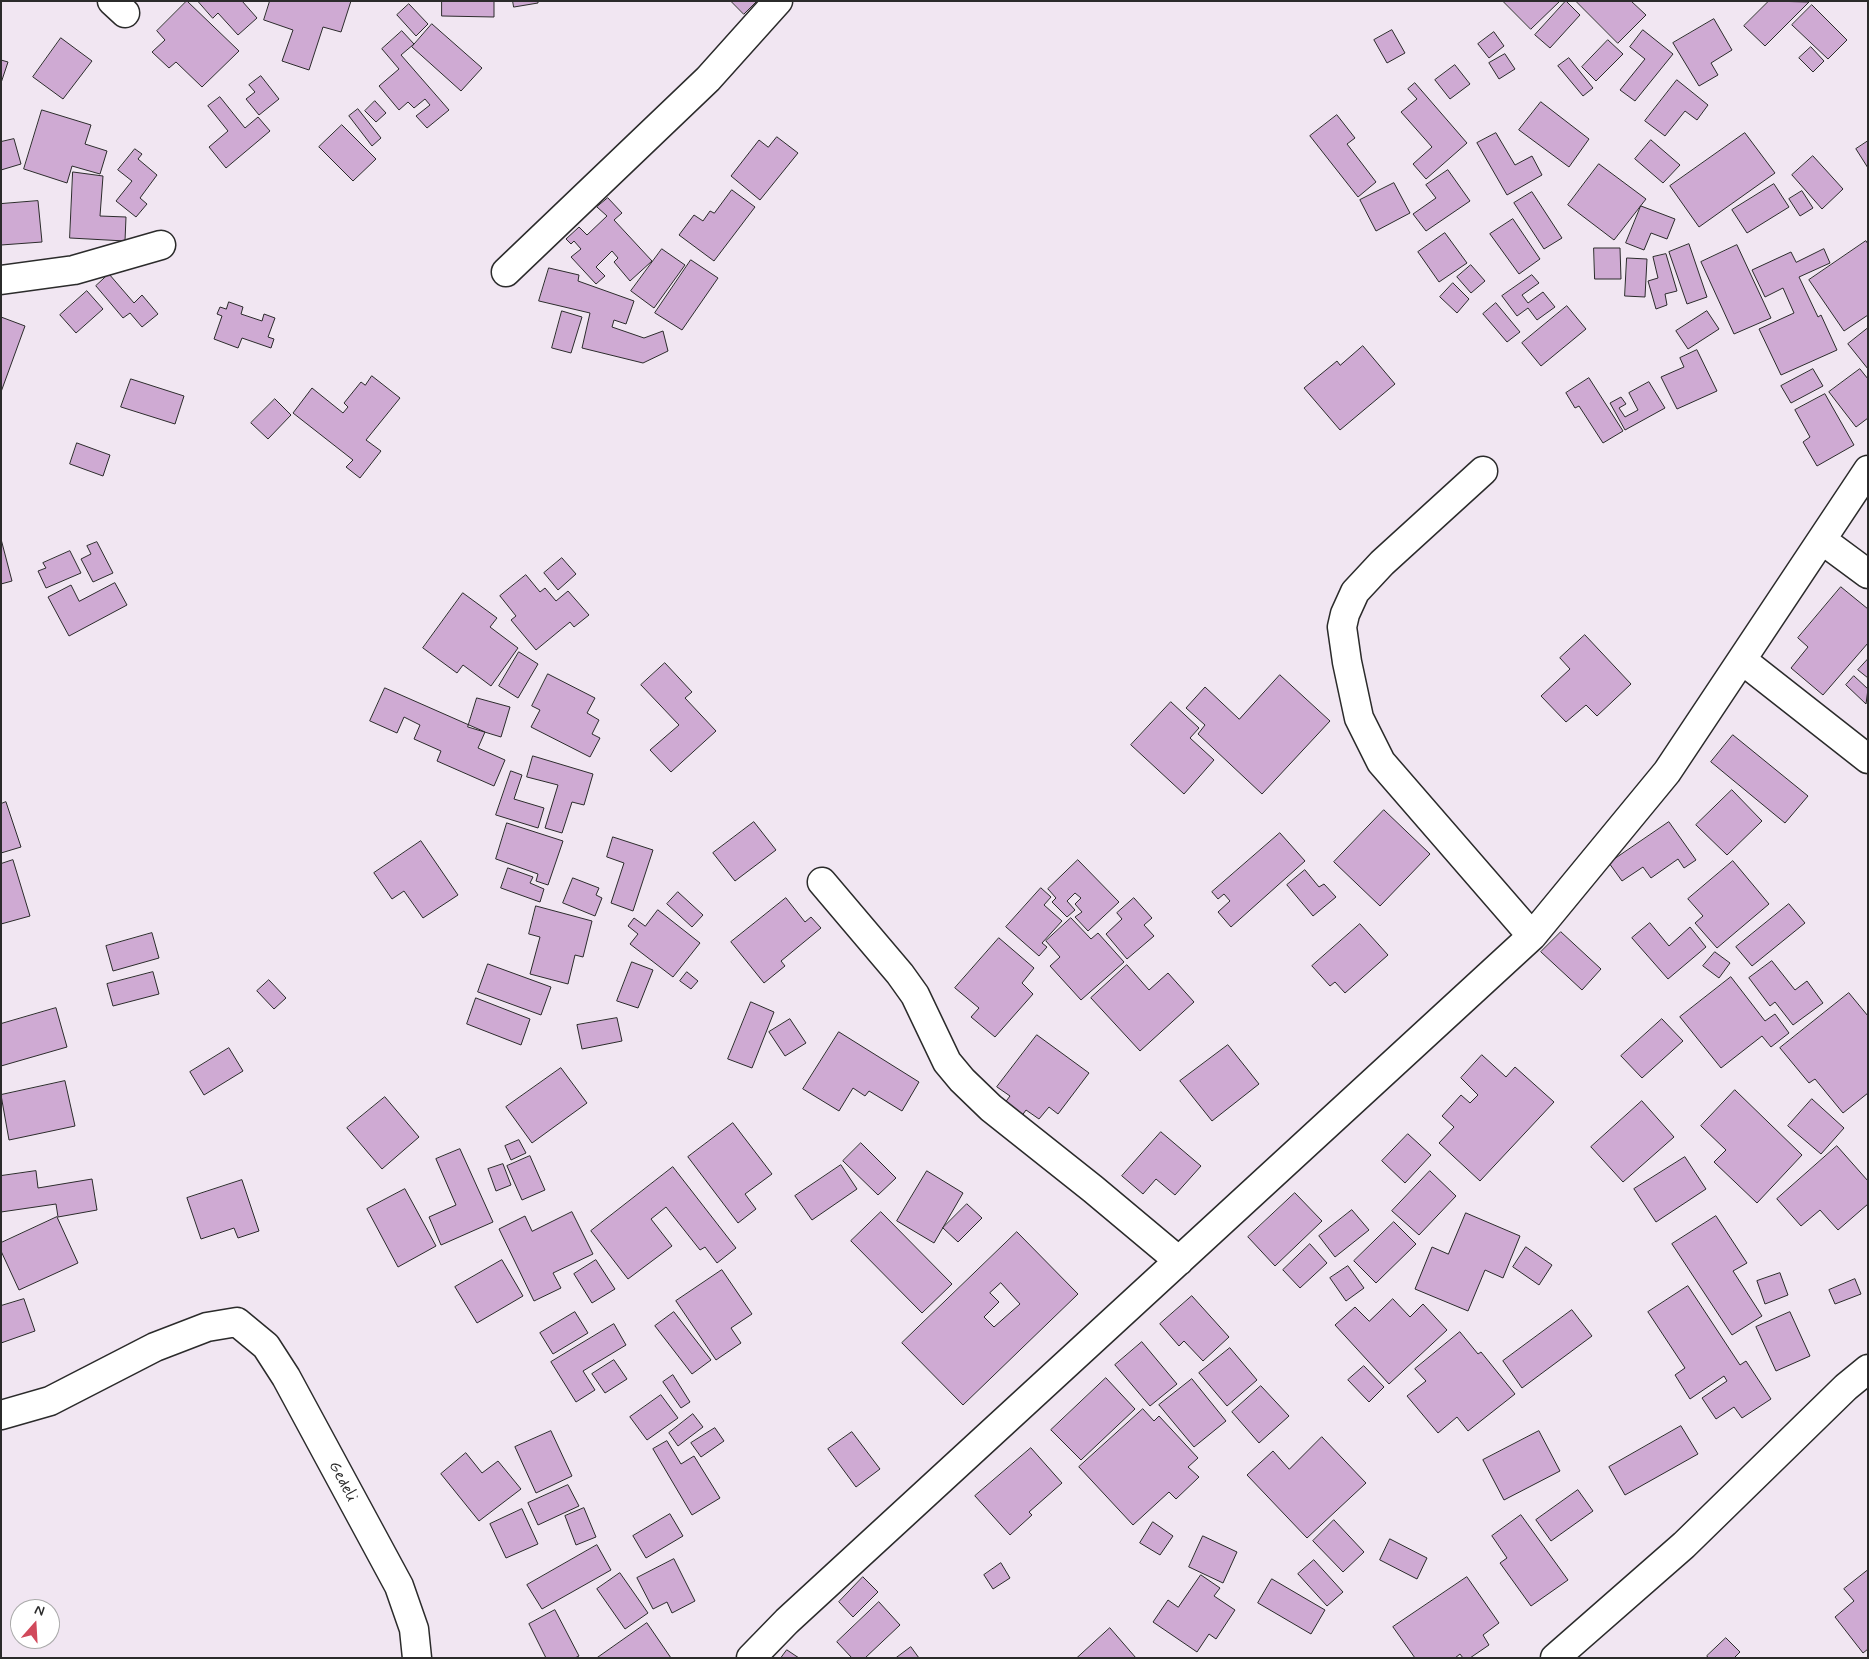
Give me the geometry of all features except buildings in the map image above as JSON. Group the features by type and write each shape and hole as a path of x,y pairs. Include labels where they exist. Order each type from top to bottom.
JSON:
{"street":[{"path":"506,272 708,79 778,1"},
{"path":"1,280 74,270 161,246"},
{"path":"1483,470 1382,563 1355,592 1344,614 1342,627 1347,662 1359,718 1381,762 1532,936"},
{"path":"752,1658 794,1614 1532,936 1668,772 1868,470"},
{"path":"1822,540 1868,574"},
{"path":"1742,660 1868,759"},
{"path":"822,882 900,974 915,995 947,1062 962,1080 991,1108 1094,1189 1179,1261"},
{"name":"Gedeli","path":"1,1416 50,1400 155,1347 198,1330 237,1322 266,1346 286,1377 399,1586 414,1630 417,1658"},
{"path":"1555,1658 1684,1545 1846,1387 1868,1369"}]}
